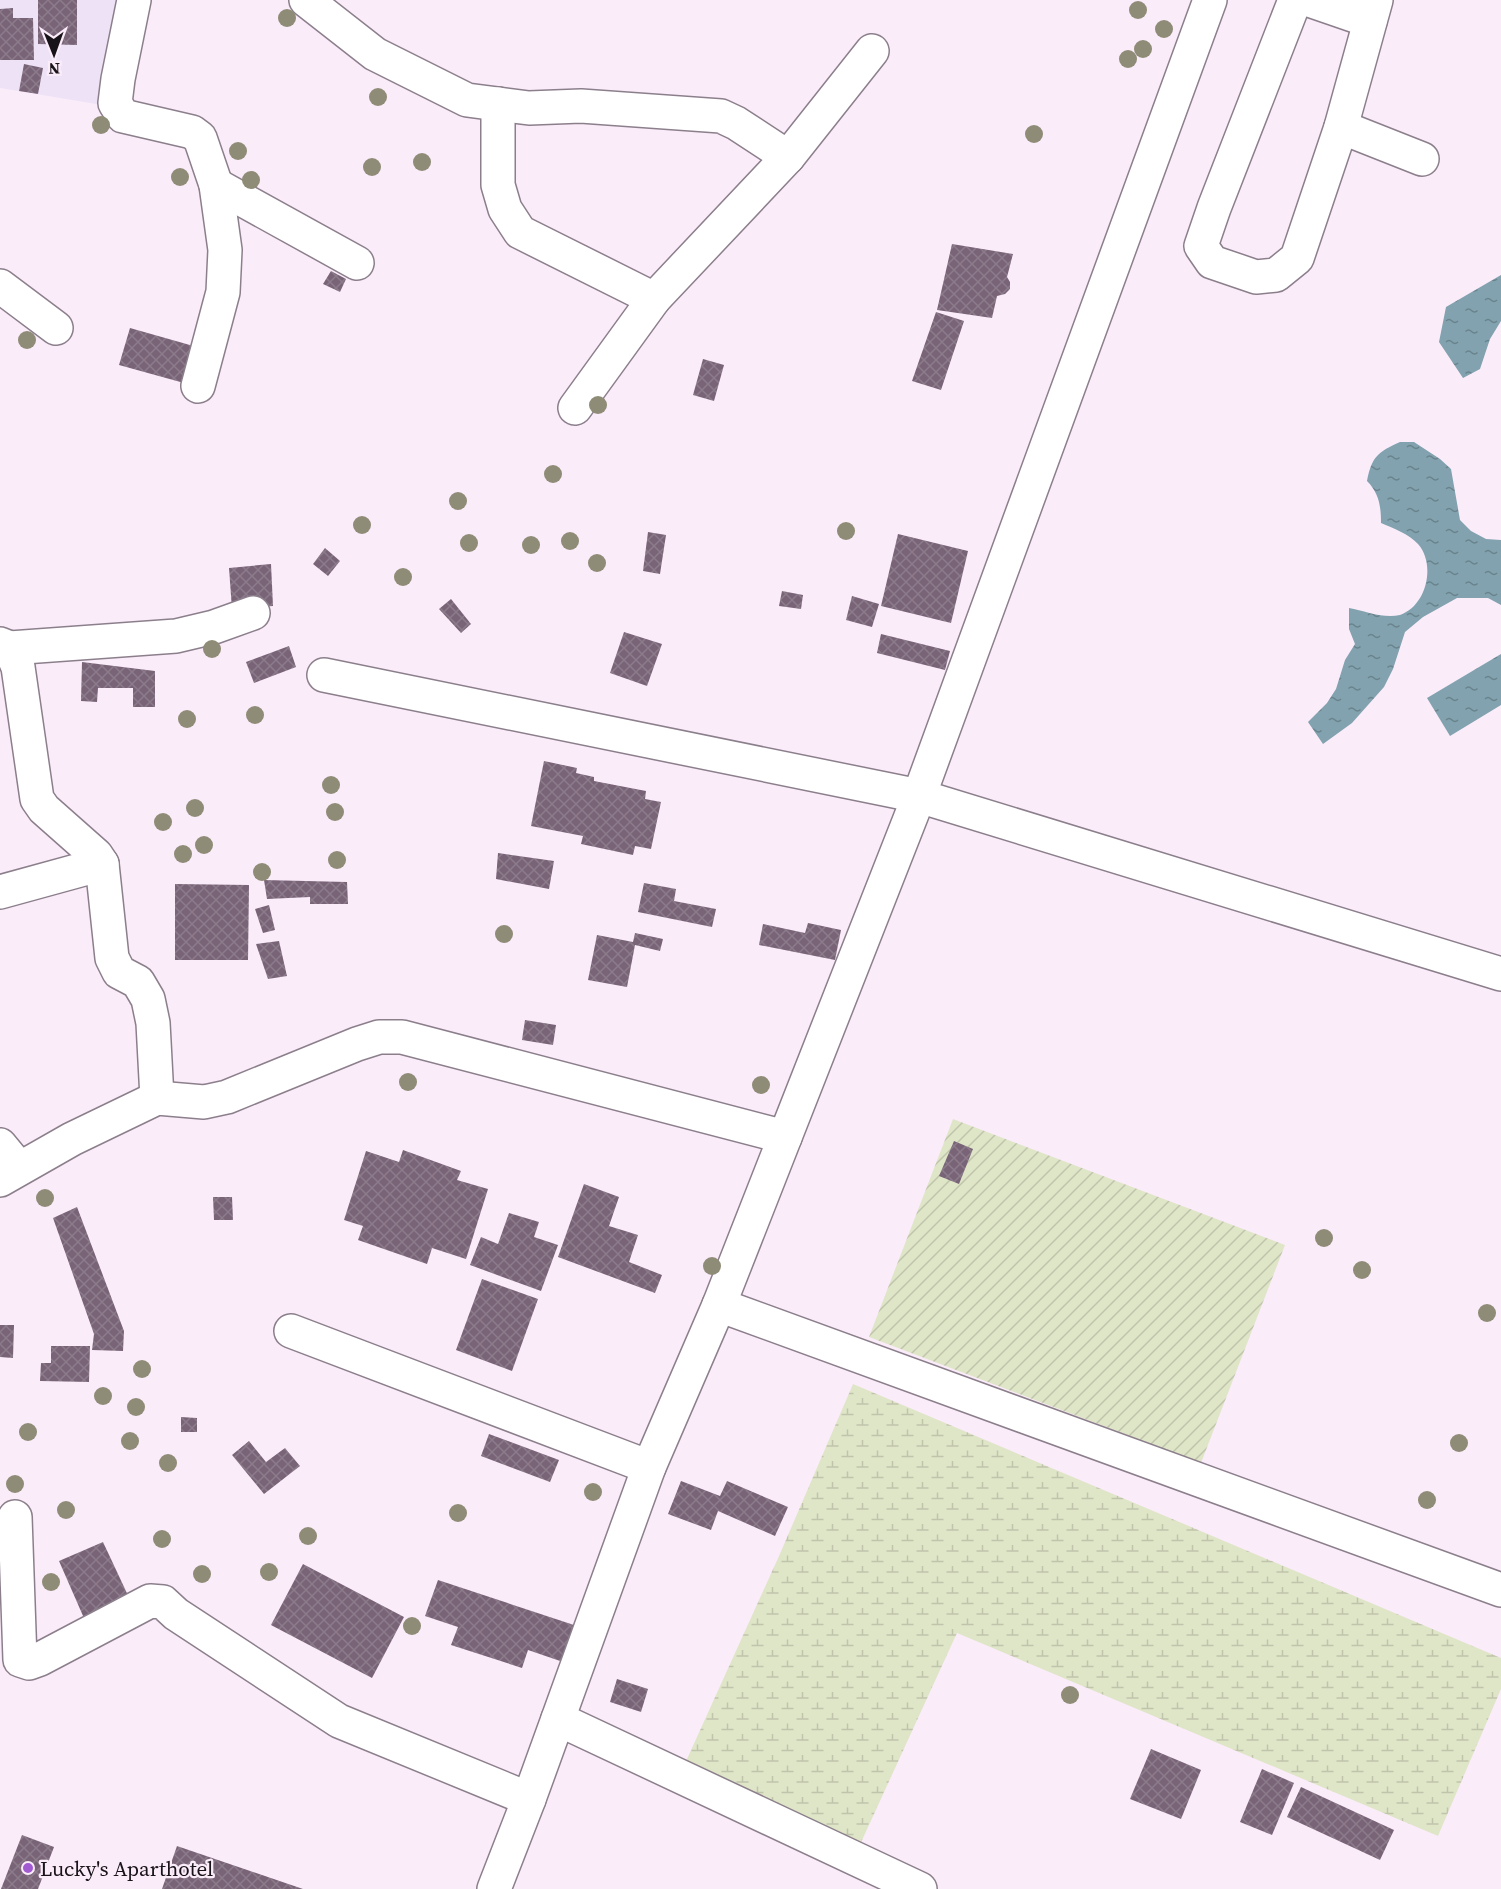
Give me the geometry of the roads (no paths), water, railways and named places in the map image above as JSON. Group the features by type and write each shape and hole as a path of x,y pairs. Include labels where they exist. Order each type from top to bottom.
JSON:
{"street":[{"path":"134,0 115,103 123,116 192,132 200,138 216,185 225,250 223,292 198,386"},
{"path":"306,0 375,54 467,100 530,108 581,106 721,116 736,123 788,157"},
{"path":"494,1889 529,1799 649,1467 719,1305 919,796 1210,0"},
{"path":"1295,0 1202,246 1212,262 1256,277 1276,275 1297,258 1341,127 1373,10 1309,0"},
{"path":"575,408 654,299 788,157 872,51"},
{"path":"498,104 498,185 505,209 520,232 654,299"},
{"path":"1341,127 1422,159"},
{"path":"216,185 357,262"},
{"path":"0,286 56,328"},
{"path":"158,1098 153,1023 148,999 138,982 119,972 112,958 102,864 96,855 44,809 37,799 18,667 5,646 176,636 214,627 253,613"},
{"path":"324,675 919,796 1501,974"},
{"path":"0,892 102,864"},
{"path":"6,1164 72,1139 158,1098 204,1102 227,1097 357,1044 379,1037 402,1036 785,1137"},
{"path":"719,1305 1501,1590"},
{"path":"291,1331 649,1467"},
{"path":"15,1517 20,1660 29,1663 40,1659 150,1601 163,1602 176,1614 339,1721 529,1799"},
{"path":"558,1719 920,1889"}],"water":[{"path":"1501,275 1501,321 1490,339 1480,369 1463,378 1439,342 1446,307"},
{"path":"1400,442 1414,442 1451,469 1460,520 1471,531 1486,539 1501,540 1501,605 1488,598 1457,598 1423,617 1405,632 1393,669 1384,687 1352,723 1323,744 1308,722 1327,703 1336,689 1345,660 1355,644 1349,629 1349,608 1381,615 1400,615 1417,603 1426,584 1427,562 1424,552 1410,537 1381,523 1378,500 1367,481 1371,466 1377,456"},
{"path":"1501,654 1501,705 1450,736 1427,698"}],"place":[{"name":"Lucky's Aparthotel","path":"28,1868"}]}
